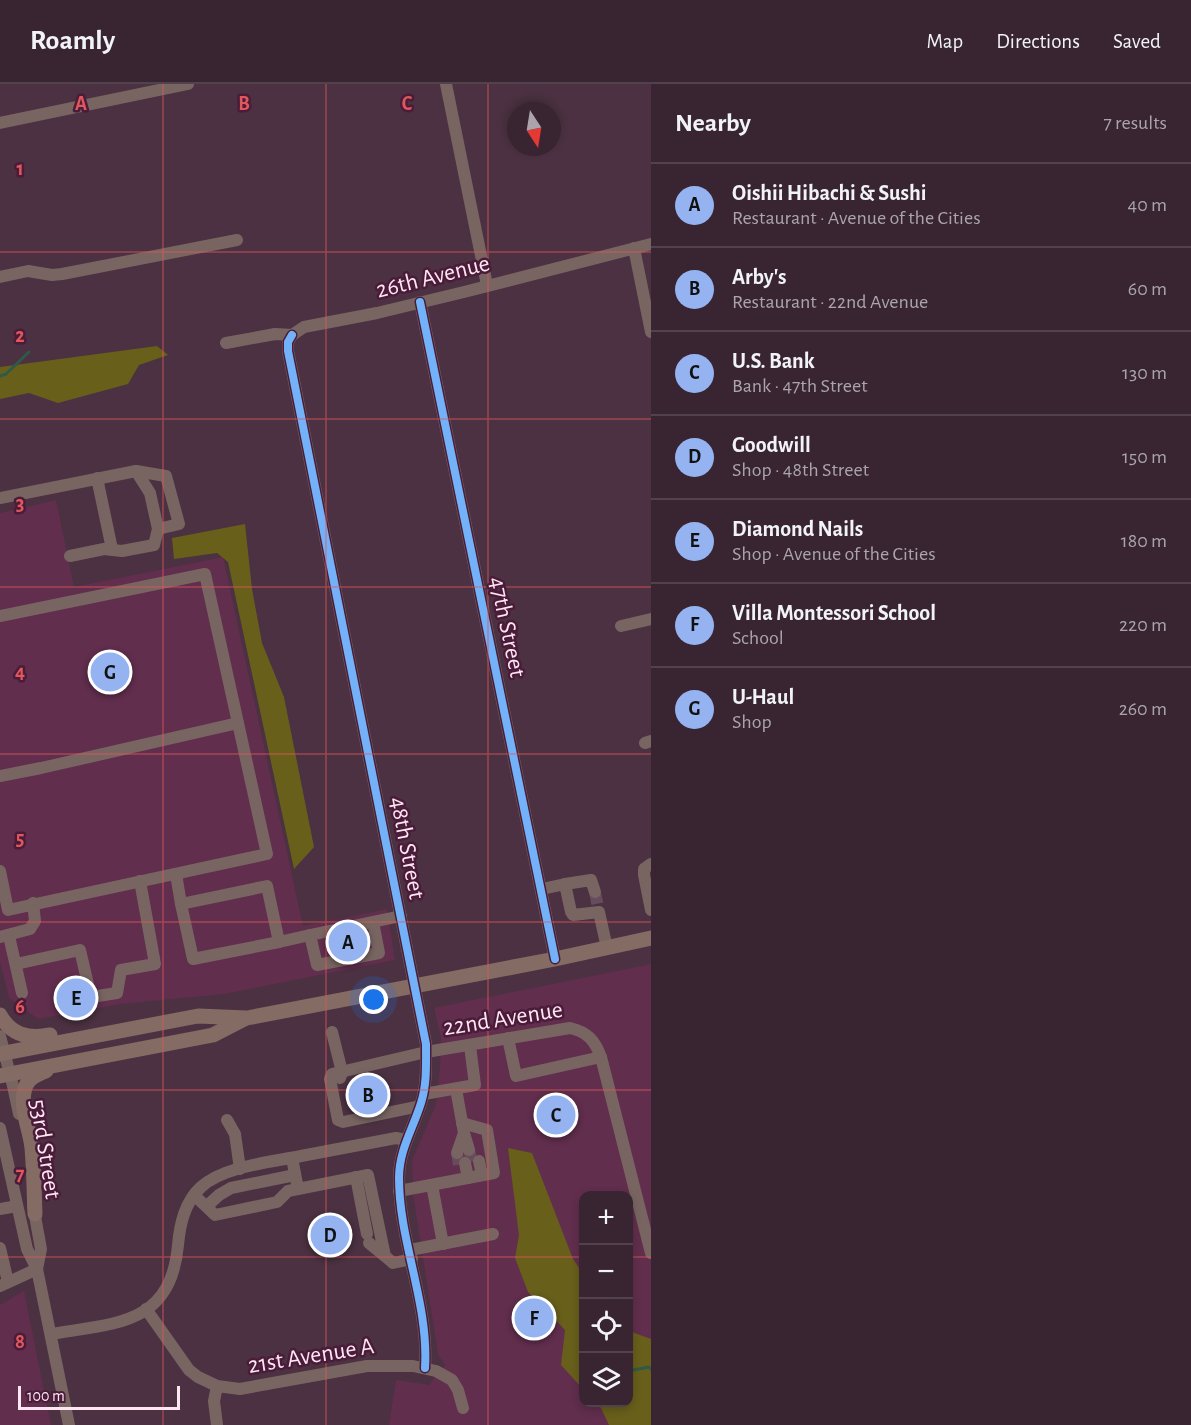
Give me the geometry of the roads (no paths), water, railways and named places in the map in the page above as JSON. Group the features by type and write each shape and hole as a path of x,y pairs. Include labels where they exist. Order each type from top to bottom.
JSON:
{"main road":[{"path":"0,1015 5,1024 14,1032 36,1038 123,1021 198,1016 247,1018 555,959 651,938"},
{"path":"2,1054 198,1016"},
{"path":"5,1075 213,1035 247,1018"},
{"path":"35,1215 32,1146 26,1120 24,1093 27,1083 37,1075 61,1064"}],"street":[{"path":"0,123 188,84"},
{"path":"446,84 487,285"},
{"path":"0,277 28,271 52,275 62,274 237,240"},
{"name":"26th Avenue","path":"226,343 275,334 291,335 304,327 420,302 651,244"},
{"path":"634,248 651,332"},
{"name":"47th Street","path":"420,302 555,959"},
{"name":"48th Street","path":"291,335 288,351 426,1052 427,1078 400,1164 399,1191 425,1328 425,1368"},
{"path":"70,556 154,545 158,529 150,493 136,471"},
{"path":"0,498 136,471 166,476 179,524 158,529"},
{"path":"97,478 112,549"},
{"path":"0,616 205,574 267,854 8,910 0,871"},
{"path":"621,626 651,619"},
{"path":"0,776 238,723"},
{"path":"651,864 645,869 644,875 651,910"},
{"path":"176,874 193,959 401,916"},
{"path":"542,889 588,880 593,882 595,892"},
{"path":"16,964 80,950 91,997 117,993 121,970 155,964 140,881"},
{"path":"565,884 573,915 578,916 598,910 607,948"},
{"path":"181,904 267,886 279,942"},
{"path":"22,993 16,964 5,937 30,929 35,921 33,903"},
{"path":"310,935 317,965 379,953 373,922"},
{"name":"22nd Avenue","path":"342,1072 426,1052 570,1028 592,1038 601,1057"},
{"path":"332,1032 342,1072 332,1074 330,1079 338,1120 343,1122 420,1106"},
{"name":"53rd Street","path":"0,1036 5,1075 24,1143 41,1249 37,1269"},
{"path":"508,1038 516,1076 601,1057 651,1253"},
{"path":"423,1094 476,1084 470,1046"},
{"path":"456,1089 468,1157 476,1176"},
{"path":"227,1120 234,1134 240,1169"},
{"path":"463,1128 487,1130 476,1176"},
{"name":"53rd Street","path":"1,1133 27,1249 37,1269 69,1425"},
{"path":"51,1334 122,1321 137,1316 152,1306 163,1293 174,1273 184,1211 203,1185 221,1175 291,1158 396,1138 406,1140"},
{"path":"468,1157 476,1176"},
{"path":"291,1158 295,1175 293,1190"},
{"path":"207,1206 231,1188 295,1175"},
{"path":"194,1195 215,1215 277,1202 293,1190 368,1175 385,1256"},
{"path":"399,1191 476,1176"},
{"path":"356,1177 368,1238 393,1263 411,1254 443,1244 493,1234"},
{"path":"432,1185 443,1244"},
{"path":"0,1209 17,1206"},
{"path":"0,1248 4,1284 37,1269"},
{"name":"21st Avenue A","path":"146,1309 189,1370 217,1386 250,1389 367,1366 398,1365 425,1368 446,1376 452,1380 458,1390 463,1408"},
{"path":"217,1386 214,1401 217,1425"}],"waterway":[{"path":"0,376 6,374 29,352"},
{"path":"633,1370 649,1367 651,1369"}],"tunnel":[{"path":"595,892 598,907"},
{"path":"469,1150 472,1162"},
{"path":"457,1153 459,1165"}],"place":[{"name":"U-Haul","path":"110,672"},
{"name":"Oishii Hibachi & Sushi","path":"348,942"},
{"name":"Diamond Nails","path":"76,998"},
{"name":"Arby's","path":"368,1095"},
{"name":"U.S. Bank","path":"556,1115"},
{"name":"Goodwill","path":"330,1235"},
{"name":"Villa Montessori School","path":"534,1318"}]}
